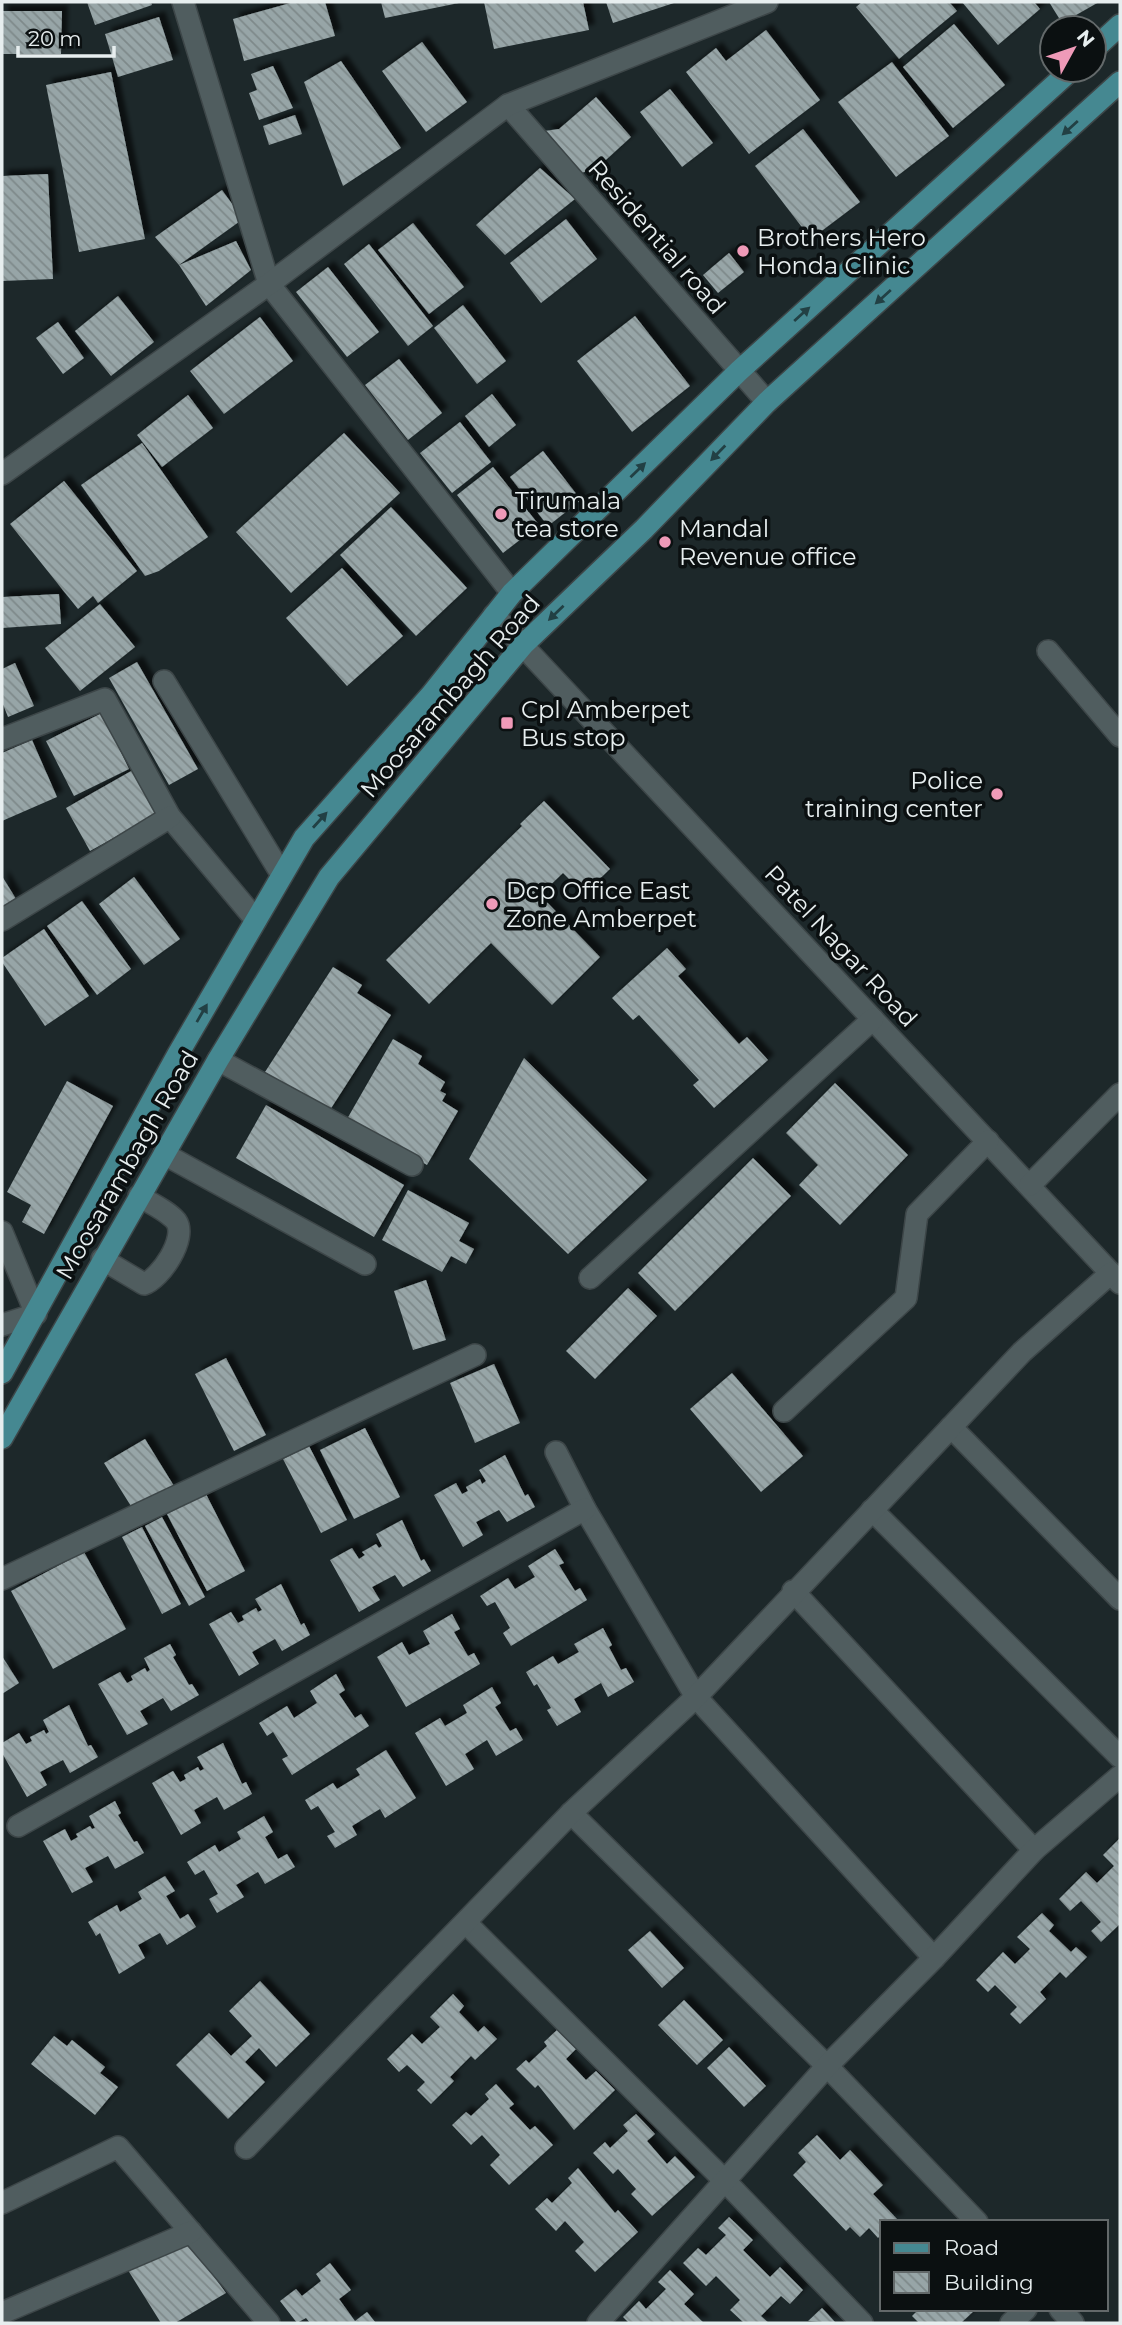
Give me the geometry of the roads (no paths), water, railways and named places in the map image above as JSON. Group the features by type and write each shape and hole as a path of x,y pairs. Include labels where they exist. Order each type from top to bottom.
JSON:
{"main road":[{"name":"Moosarambagh Road","path":"2,1438 102,1259 329,877 523,645 644,529 767,402 1120,82"},
{"name":"Moosarambagh Road","path":"2,1373 178,1054 303,838 431,695 512,593 739,371 1056,84"}],"street":[{"path":"183,2 270,284 512,593"},
{"path":"2,474 270,284 508,105 767,2"},
{"name":"Residential road","path":"508,105 767,402"},
{"name":"Patel Nagar Road","path":"494,615 1116,1278"},
{"path":"1048,650 1120,736"},
{"path":"164,681 282,876"},
{"path":"2,739 105,699 170,817 256,920"},
{"path":"2,920 170,817"},
{"path":"590,1278 873,1019"},
{"path":"218,1060 412,1165"},
{"path":"1030,1185 1120,1094"},
{"path":"784,1410 906,1298 918,1214 988,1141"},
{"path":"164,1154 365,1264"},
{"path":"102,1259 144,1284 158,1275 179,1238 179,1230 175,1221 139,1196"},
{"path":"2,1232 36,1314 2,1325"},
{"path":"246,2148 570,1813 696,1697 793,1591 1023,1352 1116,1278"},
{"path":"2,1579 475,1354"},
{"path":"951,1427 1120,1599"},
{"path":"556,1452 585,1509 696,1697 934,1958"},
{"path":"18,1826 585,1509"},
{"path":"872,1510 1120,1757"},
{"path":"793,1591 1034,1850"},
{"path":"598,2323 827,2066 934,1958 1034,1850 1120,1776"},
{"path":"570,1813 827,2066 974,2220"},
{"path":"466,1923 724,2180 862,2323"},
{"path":"2,2203 118,2147 269,2323"},
{"path":"2,2313 191,2232"},
{"path":"1011,2323 1024,2311"}],"place":[{"name":"Brothers Hero Honda Clinic","path":"743,251"},
{"name":"Tirumala tea store","path":"501,514"},
{"name":"Mandal Revenue office","path":"665,542"},
{"name":"Cpl Amberpet Bus stop","path":"507,723"},
{"name":"Police training center","path":"997,794"},
{"name":"Dcp Office East Zone Amberpet","path":"492,904"}]}
